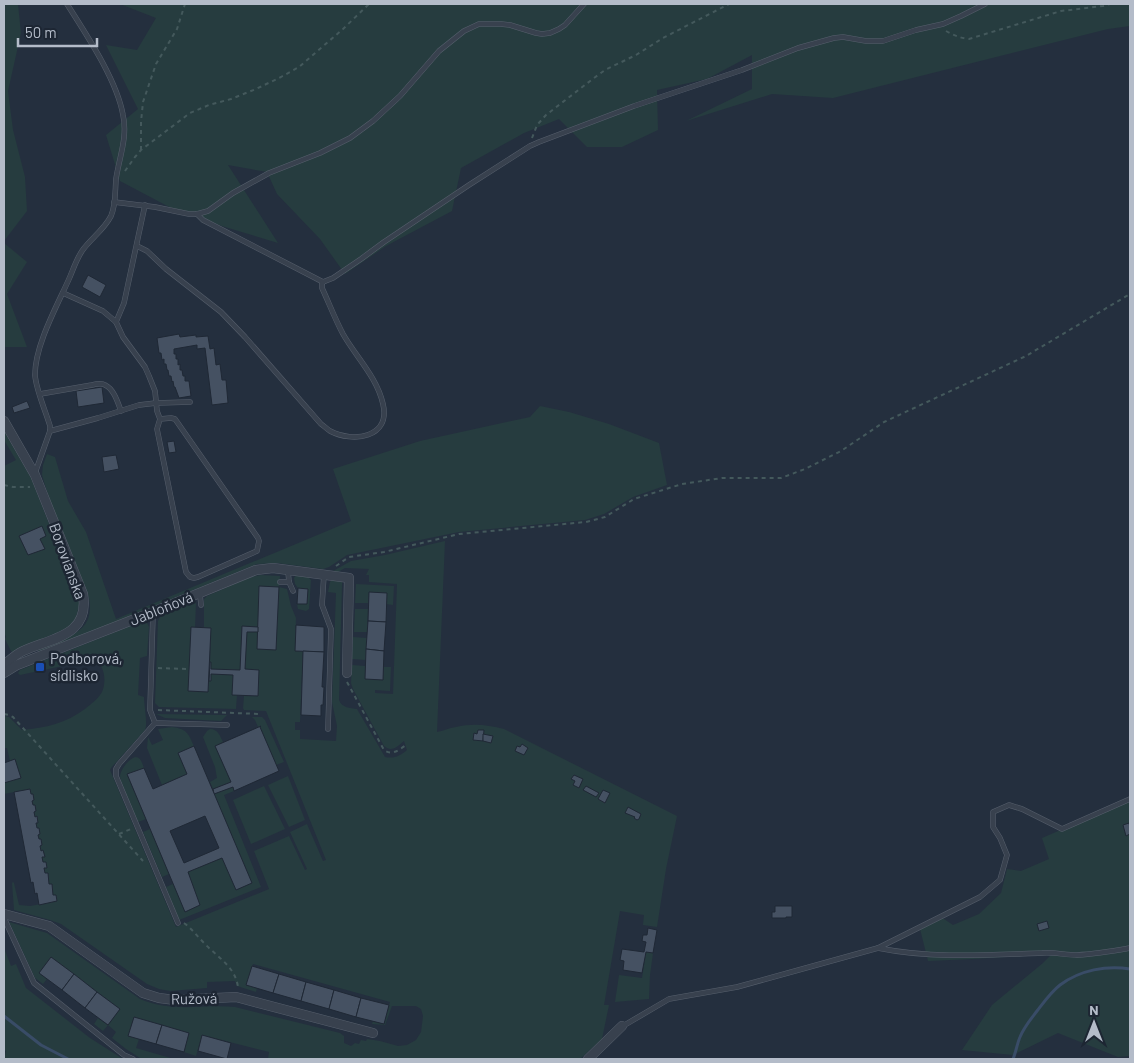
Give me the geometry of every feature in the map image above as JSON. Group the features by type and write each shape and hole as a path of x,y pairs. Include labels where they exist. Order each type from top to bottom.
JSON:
{"street":[{"name":"Borovianska","path":"4,421 40,486 83,594 84,611 76,628 62,636 20,652 4,665"},
{"name":"Jabloňová","path":"4,673 17,665 256,570 274,568 349,578 347,673"},
{"name":"Ružová","path":"4,914 49,926 143,993 175,1000 236,997 372,1033"},
{"path":"588,1059 622,1026"}],"lane":[{"path":"35,475 50,431 35,377 38,355 51,317 82,252 112,215 124,124 124,116 116,92 105,69 67,4"},
{"path":"114,202 146,205 189,214 208,211 233,192 269,173 320,153 350,138 373,121 400,96 438,50 472,26 479,24 510,25 542,34 559,29 565,25 584,4"},
{"path":"323,282 332,278 434,208 530,146 634,106 742,70 798,48 843,37 866,41 883,41 916,30 939,25 985,4"},
{"path":"116,322 124,303 146,205"},
{"path":"197,214 203,220 323,282"},
{"path":"136,246 147,251 226,318 327,429 331,432 347,436 368,435 374,433 382,424 384,418 383,403 371,375 342,333 322,288 323,282"},
{"path":"62,293 103,311 116,322 123,337 149,376 155,391 157,411 160,419 157,428 188,575 194,578 198,577 257,550 258,538 175,419 160,419"},
{"path":"40,394 92,385 106,385 111,390 121,411"},
{"path":"50,431 138,405 190,402"},
{"path":"288,569 289,582 293,591"},
{"path":"324,574 322,604 331,629 328,729"},
{"path":"280,582 289,582"},
{"path":"200,592 201,605"},
{"path":"153,612 150,710 155,723"},
{"path":"155,723 226,725"},
{"path":"155,723 119,764 116,769 116,776 178,922"},
{"path":"622,1026 669,999 737,987 878,948 980,897 1000,880 1007,856 1000,838 993,828 993,812 1008,805 1022,809 1062,829 1130,799"},
{"path":"4,918 34,983 124,1055 133,1059"},
{"path":"878,948 900,952 957,956 1051,952 1075,955 1130,948"}],"path":[{"path":"142,150 141,122 143,102 156,64 177,29 184,4"},
{"path":"125,171 142,150 190,113 256,89 299,67 369,4"},
{"path":"530,146 537,125 594,78 663,38 729,4"},
{"path":"939,25 952,34 969,39 1061,11 1110,4"},
{"path":"324,574 349,557 384,552 460,534 586,522 605,516 634,499 682,484 722,478 781,478 805,469 841,451 884,422 1026,356 1130,294"},
{"path":"4,485 26,488 40,486"},
{"path":"151,668 189,668"},
{"path":"347,673 347,682 384,750 392,753 396,752 406,744"},
{"path":"150,710 260,714"},
{"path":"4,714 12,717 149,868 154,867"},
{"path":"178,922 186,924 204,944 228,965 236,978 239,989"}],"green space":[{"path":"4,4 18,4 21,33 8,91 13,130 25,177 27,211 4,241"},
{"path":"120,4 1130,4 1130,26 1108,29 833,98 772,94 686,121 752,89 752,55 707,79 657,90 658,130 622,147 587,147 559,119 524,133 461,168 452,211 386,246 345,274 320,239 277,194 267,172 228,165 278,243 173,209 120,181 106,135 138,109 106,45 137,50 156,18"},
{"path":"4,243 27,262 7,294 27,347 4,347"},
{"path":"540,406 569,412 609,424 659,443 667,485 633,497 604,514 585,520 459,532 347,555 323,569 277,563 257,564 40,653 38,649 76,633 88,620 90,610 89,598 55,516 42,475 47,454 55,457 68,501 86,532 116,619 351,521 333,469 420,441 530,417"},
{"path":"4,431 31,478 79,600 76,618 68,628 13,653 5,639 4,632 4,466 16,460 4,440"},
{"path":"445,541 437,732 468,725 504,729 677,816 657,927 643,925 644,915 620,911 604,1005 609,1005 602,1039 580,1059 268,1059 269,1052 202,1035 196,1056 184,1052 189,1033 134,1017 128,1036 139,1039 136,1048 174,1059 145,1059 140,1058 112,1038 116,1032 108,1025 120,1009 51,957 39,973 47,979 43,984 35,978 9,922 47,933 140,999 152,1003 175,1007 235,1007 340,1033 344,1036 344,1043 351,1046 367,1039 398,1046 407,1045 416,1040 421,1032 423,1016 421,1009 416,1006 392,1006 385,1025 372,1024 373,1021 384,1024 390,1002 253,964 246,985 257,988 256,992 237,986 235,981 207,982 207,988 170,991 159,989 147,984 61,924 14,910 13,882 19,905 30,906 57,901 53,895 52,884 49,884 48,873 45,873 44,868 47,868 46,862 43,862 42,857 45,856 40,846 42,845 38,835 40,834 36,823 38,822 37,817 35,817 34,812 36,811 35,805 33,805 32,801 34,800 33,794 31,794 30,789 4,794 4,782 21,778 15,760 10,761 7,748 4,748 4,716 9,717 22,730 39,728 63,721 85,709 102,692 104,684 103,670 94,661 20,675 18,673 20,670 143,621 149,627 147,656 140,658 138,695 144,697 146,727 110,770 176,927 269,889 254,851 289,836 305,870 307,869 290,832 307,824 323,861 326,860 266,711 244,710 243,708 244,696 258,696 259,670 245,669 247,632 258,632 257,649 276,650 279,588 258,627 242,626 240,670 211,669 211,629 204,628 204,599 251,577 261,575 280,576 279,587 287,589 296,618 295,650 303,651 300,722 295,722 295,730 300,730 300,739 336,741 337,726 332,702 336,593 328,592 332,580 340,580 342,582 339,700 344,706 357,709 385,757 394,757 407,750 404,741 392,749 384,746 351,683 352,665 365,666 365,679 383,680 384,667 391,667 390,691 375,690 375,693 393,694 397,584 369,582 369,575 366,575 369,569 345,568 338,572 333,571 351,561"},
{"path":"296,575 308,577 311,580 309,609 306,611 298,609 297,604 307,604 308,589 298,588 294,578"},
{"path":"356,584 394,586 393,605 386,604 386,593 369,592 368,603 355,603"},
{"path":"193,601 196,604 195,628 191,628 188,691 208,692 211,674 233,675 237,695 236,709 159,707 155,703 158,621 163,612"},
{"path":"355,609 368,609 367,632 354,632"},
{"path":"353,637 367,638 366,660 352,659"},
{"path":"156,714 227,715 221,721 165,718"},
{"path":"252,717 262,717 265,720 284,762 276,765 260,727 258,727"},
{"path":"172,727 186,732 194,746 178,753 187,774 162,785 147,748 148,737 152,745 163,740 158,729"},
{"path":"210,729 213,729 220,735 223,742 215,746 231,782 213,789 210,782 217,778 215,767 203,737"},
{"path":"135,757 140,759 144,768 127,775 146,819 138,822 120,776 125,765"},
{"path":"288,776 305,820 289,827 268,785"},
{"path":"264,786 285,829 251,844 233,800"},
{"path":"233,787 234,791 224,795 261,887 179,920 166,887 173,884 185,912 200,905 188,872 222,858 236,890 252,883 214,794"},
{"path":"1130,800 1130,1056 1118,1057 1058,1033 1013,1055 962,1050 992,1005 1051,955 928,961 920,929 941,917 953,925 979,914 1001,893 1007,869 1021,871 1049,859 1042,838"},
{"path":"150,829 169,874 162,877 143,832"},
{"path":"4,948 11,966 16,964 26,988 90,1038 123,1059 4,1059 6,1051 4,1050"},
{"path":"646,952 653,953 649,999 615,1002 619,975 642,978"},
{"path":"98,1018 108,1025 103,1031 94,1024"}],"building":[{"path":"88,275 106,285 100,297 82,287"},
{"path":"179,334 180,337 208,336 210,349 214,348 216,365 220,364 222,380 226,380 228,403 212,405 205,348 197,349 197,345 174,349 178,365 180,364 180,370 182,370 183,376 185,376 185,381 189,381 191,396 179,398 166,364 164,364 164,359 162,360 161,353 159,353 157,338"},
{"path":"102,387 104,403 78,407 76,391"},
{"path":"27,401 30,408 14,413 12,407"},
{"path":"174,441 176,452 169,453 167,442"},
{"path":"116,455 119,469 104,472 102,457"},
{"path":"42,526 46,536 40,539 45,549 28,555 19,536"},
{"path":"259,586 279,587 276,650 257,649"},
{"path":"298,588 308,589 307,604 297,604"},
{"path":"369,592 387,593 386,622 368,621"},
{"path":"368,621 386,622 384,651 366,649"},
{"path":"296,625 324,627 324,652 295,651"},
{"path":"242,626 258,627 258,632 247,632 245,669 259,670 258,696 232,695 233,675 211,674 211,681 209,681 210,662 211,669 240,670"},
{"path":"191,627 211,628 208,692 188,691"},
{"path":"366,649 384,651 383,680 365,679"},
{"path":"303,651 324,652 322,687 324,687 321,716 301,715"},
{"path":"261,726 279,771 234,791 233,787 214,794 213,789 231,782 215,746"},
{"path":"478,730 484,730 483,741 473,740 474,733 477,734"},
{"path":"483,734 493,736 491,743 483,741"},
{"path":"522,744 528,748 524,755 515,751 517,746 520,747"},
{"path":"194,746 252,883 236,890 222,858 188,872 200,905 185,912 127,774 144,768 153,789 187,774 178,753","holes":["205,816 219,848 184,863 170,831"]},
{"path":"15,759 21,778 4,783 4,763"},
{"path":"574,775 583,779 579,788 573,785 575,781 571,779"},
{"path":"586,786 599,793 596,797 583,790"},
{"path":"30,789 31,794 33,794 33,805 35,805 35,817 37,816 38,823 36,823 37,828 39,828 39,839 41,839 41,851 43,850 45,857 42,857 43,862 46,862 47,868 44,868 45,873 48,873 49,884 52,884 53,895 56,895 57,901 39,905 33,882 31,883 14,792"},
{"path":"603,790 610,793 605,803 598,799"},
{"path":"628,807 641,814 639,819 637,820 635,817 625,813"},
{"path":"1129,823 1130,834 1126,836 1123,825"},
{"path":"775,906 792,906 792,917 772,918"},
{"path":"1047,921 1049,928 1039,931 1037,924"},
{"path":"648,928 657,930 653,953 646,952 642,973 623,970 624,961 620,960 622,949 644,952 646,942 642,941 643,935 647,935"},
{"path":"51,957 74,974 62,990 39,973"},
{"path":"252,966 279,974 273,993 246,985"},
{"path":"74,974 97,992 85,1008 62,990"},
{"path":"279,974 306,982 301,1001 273,993"},
{"path":"306,982 334,990 329,1009 301,1001"},
{"path":"334,990 361,998 356,1017 329,1009"},
{"path":"97,992 120,1009 108,1025 85,1008"},
{"path":"361,998 389,1005 384,1024 356,1017"},
{"path":"134,1017 162,1025 156,1044 128,1036"},
{"path":"162,1025 189,1033 184,1052 156,1044"},
{"path":"202,1035 231,1043 227,1059 198,1051"}],"waterway":[{"path":"1013,1059 1026,1026 1048,997 1060,985 1085,972 1103,968 1130,969"},
{"path":"4,1016 41,1045 68,1059"}],"place":[{"name":"Podborová, sídlisko","path":"40,667"}]}
